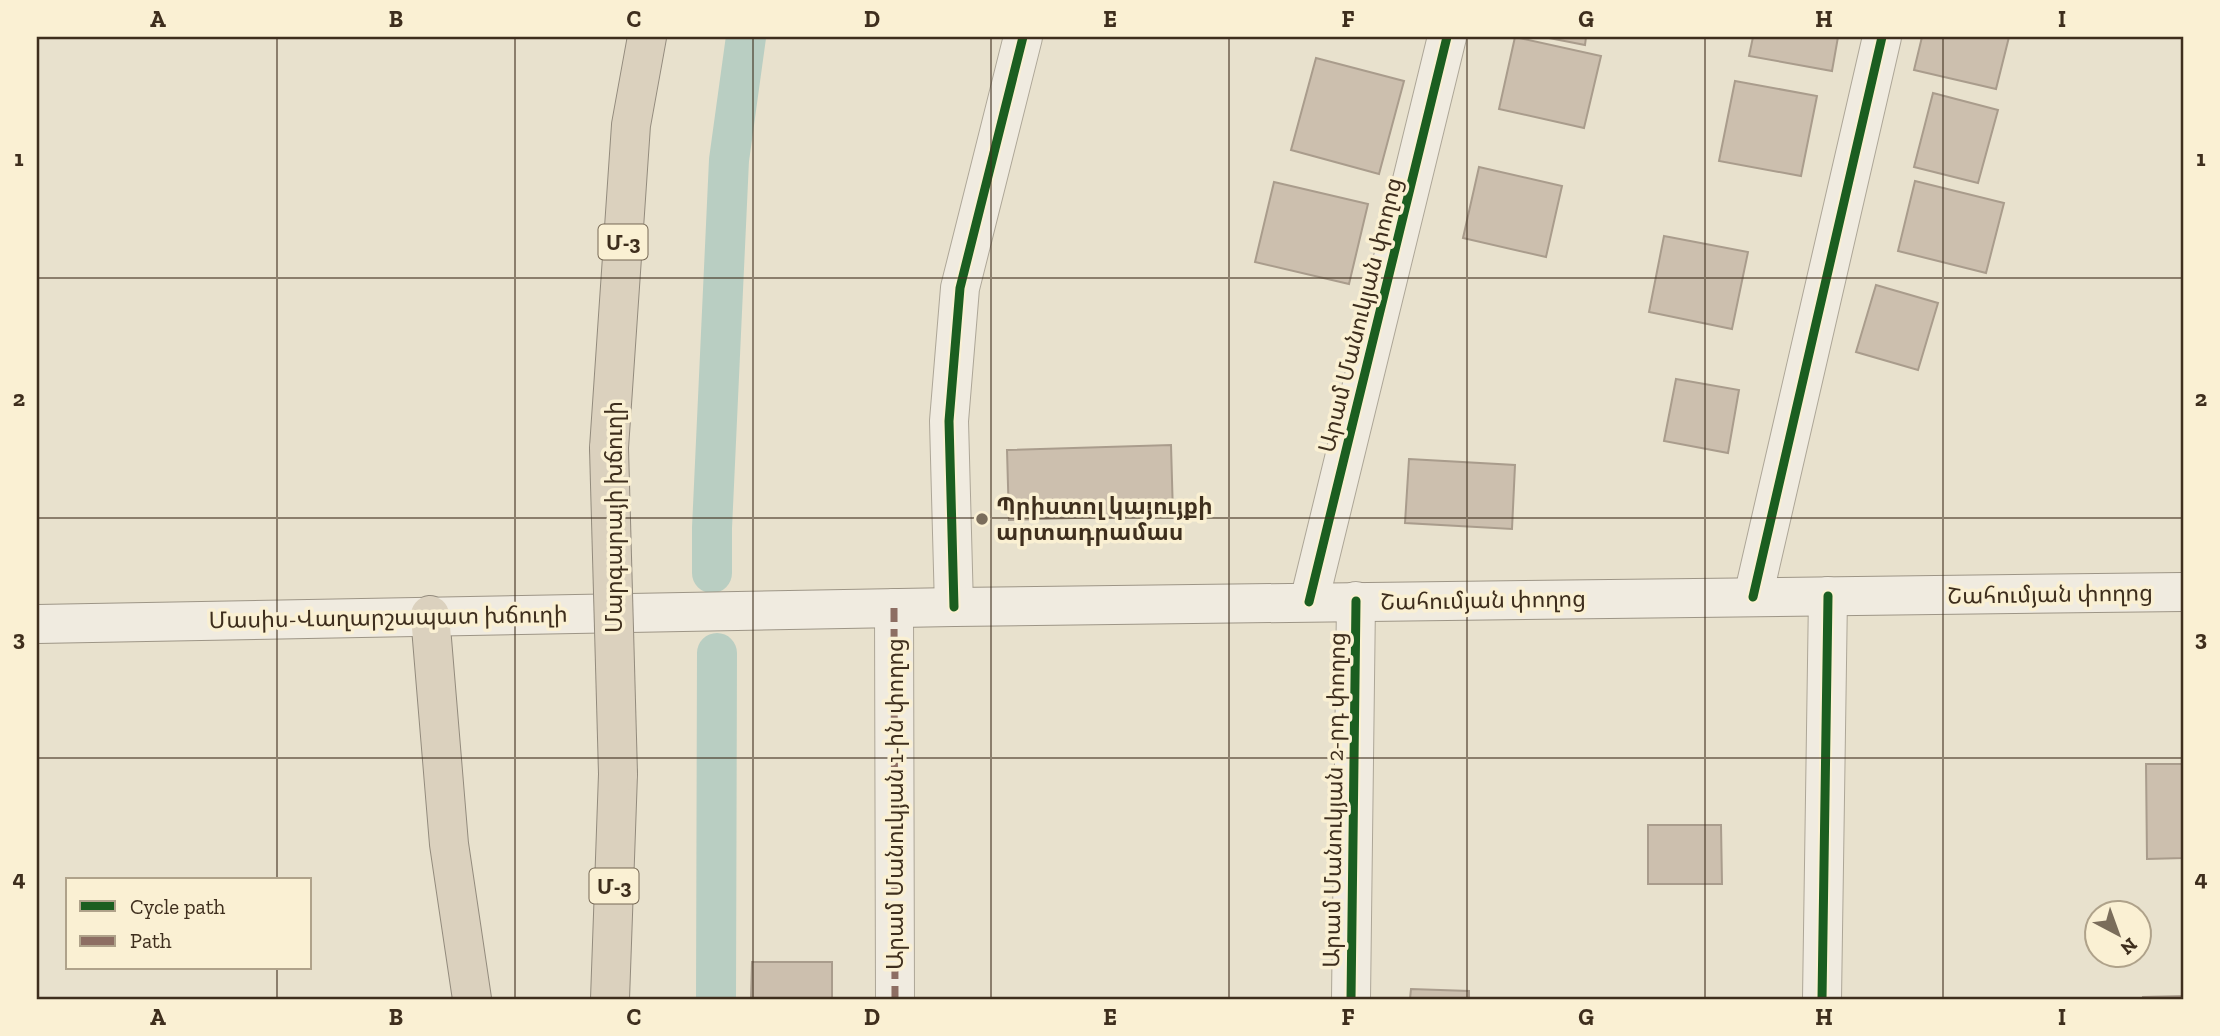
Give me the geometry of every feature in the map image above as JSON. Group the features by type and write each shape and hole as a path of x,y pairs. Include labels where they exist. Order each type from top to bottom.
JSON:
{"highway":[{"name":"Մարգարայի խճուղի","path":"610,999 618,774 609,448 631,125 647,37"},
{"path":"430,615 449,844 472,999"}],"street":[{"path":"954,607 949,421 960,288 1023,37"},
{"name":"Արամ Մանուկյան փողոց","path":"1310,602 1447,37"},
{"path":"1753,597 1882,37"},
{"name":"Շահումյան փողոց","path":"740,611 2183,592"},
{"path":"1822,999 1828,596"},
{"name":"Արամ Մանուկյան 2-րդ փողոց","path":"1351,999 1356,601"},
{"name":"Արամ Մանուկյան 1-ին փողոց","path":"894,608 895,999"},
{"name":"Մասիս-Վաղարշապատ խճուղի","path":"37,624 740,611"}],"building":[{"path":"1515,37 1601,56 1584,128 1499,109"},
{"path":"1544,37 1586,37 1585,45"},
{"path":"1753,37 1838,37 1832,71 1749,56"},
{"path":"1922,37 2009,37 1996,89 1914,70"},
{"path":"1316,58 1404,81 1379,174 1291,150"},
{"path":"1735,81 1817,96 1801,176 1719,161"},
{"path":"1933,93 1998,110 1978,183 1914,167"},
{"path":"1479,167 1562,186 1546,257 1463,238"},
{"path":"1915,181 2004,203 1986,273 1898,251"},
{"path":"1274,182 1368,204 1349,284 1255,262"},
{"path":"1664,236 1748,252 1732,329 1649,312"},
{"path":"1876,285 1938,303 1918,370 1856,352"},
{"path":"1676,379 1739,390 1728,453 1664,441"},
{"path":"1171,445 1173,515 1009,520 1007,450"},
{"path":"1409,459 1515,465 1512,529 1405,523"},
{"path":"2146,764 2183,764 2183,858 2147,859"},
{"path":"1648,825 1721,825 1722,884 1648,884"},
{"path":"752,962 832,962 832,999 751,999"},
{"path":"1411,989 1469,991 1469,999 1410,999"},
{"path":"2183,996 2183,999 2143,999 2143,997"}],"waterway":[{"path":"712,573 729,160 746,37"},
{"path":"716,999 717,653"}],"marked path":[{"path":"894,608 895,999"}],"cycle path":[{"path":"954,607 949,421 960,288 1023,37"},
{"path":"1309,602 1447,37"},
{"path":"1753,597 1882,37"},
{"path":"1822,999 1828,596"},
{"path":"1351,999 1356,601"}],"place":[{"name":"Պրիստոլ կայույքի արտադրամաս","path":"982,519"}]}
